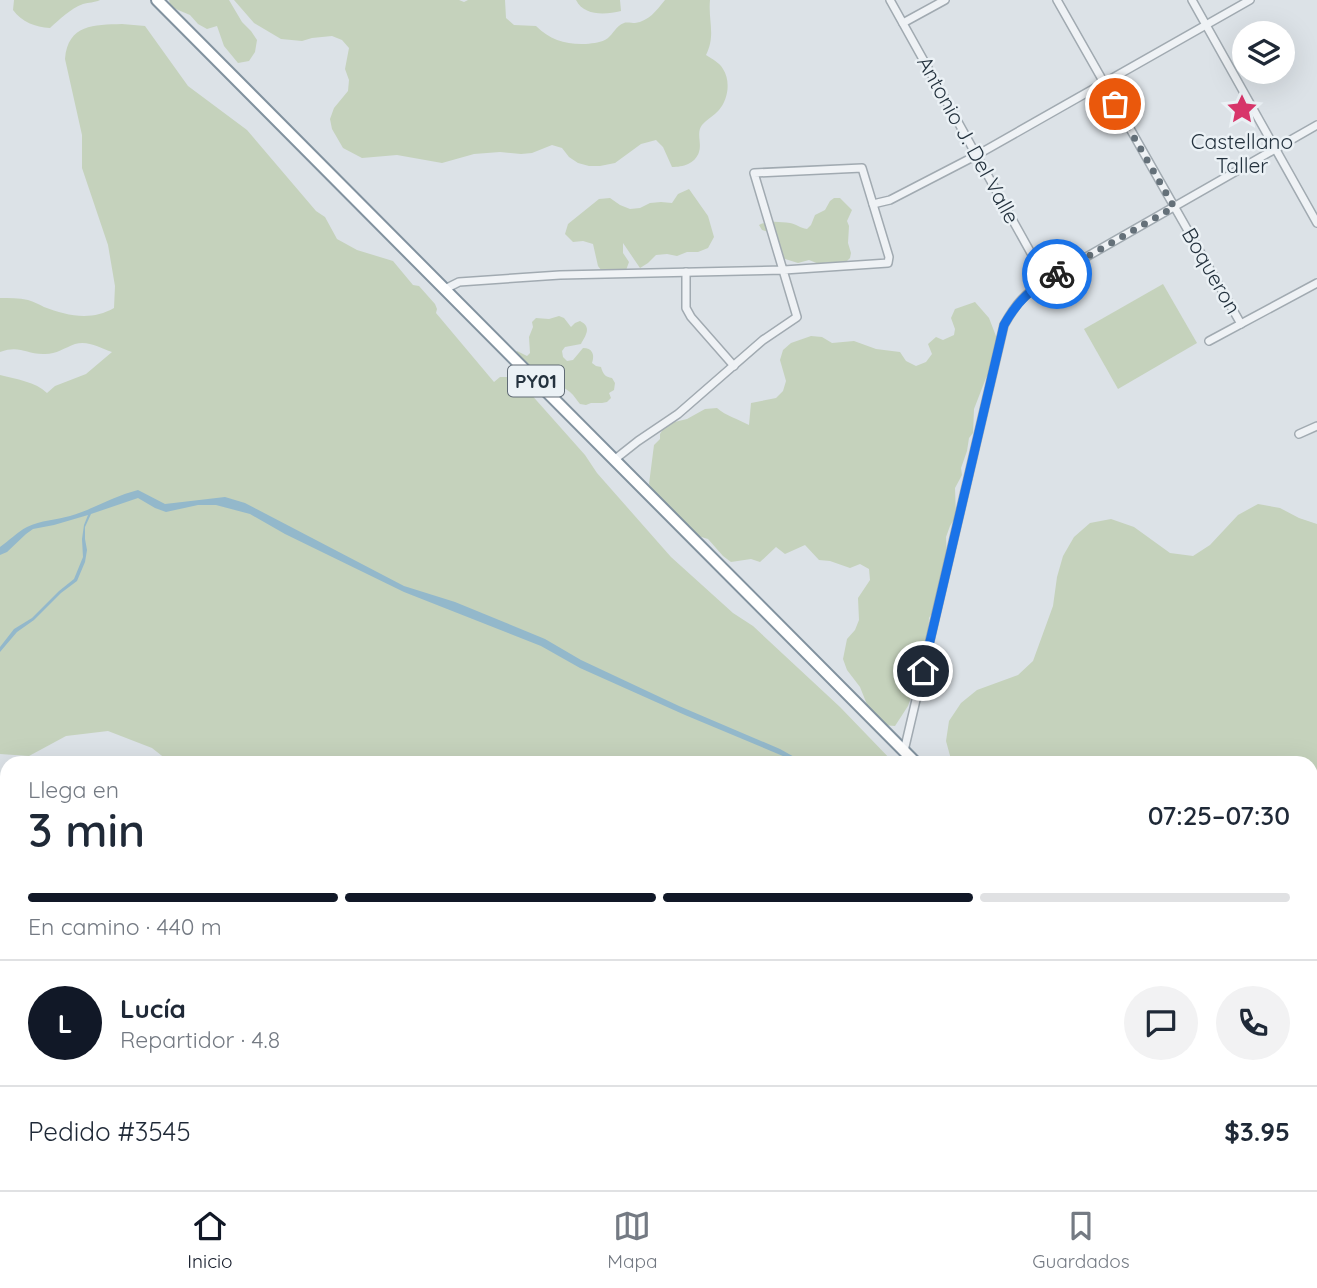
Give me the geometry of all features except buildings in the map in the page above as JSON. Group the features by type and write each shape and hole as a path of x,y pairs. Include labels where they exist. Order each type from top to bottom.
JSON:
{"highway":[{"name":"PY01","path":"157,0 909,756"}],"street":[{"name":"Antonio J. Del Valle","path":"890,0 1046,280"},
{"path":"903,23 945,0"},
{"name":"Boqueron","path":"1056,0 1241,324"},
{"path":"1192,0 1317,223"},
{"path":"873,204 890,200 977,155 1250,0"},
{"path":"904,751 1004,325 1021,298 1046,280 1317,125"},
{"path":"445,289 459,282 560,275 783,270 888,263 889,257 862,168 754,173 783,270 797,317 763,340 678,414 614,460"},
{"path":"686,272 686,309 734,366"},
{"path":"1209,341 1317,283"},
{"path":"1299,434 1317,426"}],"green space":[{"path":"14,0 100,0 83,4 65,14 50,28 34,25 20,18 13,10"},
{"path":"169,0 229,0 257,40 255,52 249,61 238,63 224,46 217,26 207,29 190,15 171,7"},
{"path":"234,0 505,0 506,18 514,25 536,26 553,38 579,44 603,41 621,24 635,23 652,15 665,0 710,0 711,34 706,55 720,65 725,74 728,85 726,96 719,110 700,128 700,149 697,156 692,162 680,166 672,167 663,147 656,140 641,144 615,163 600,166 578,163 562,148 552,145 532,153 474,154 442,163 397,155 362,158 343,148 332,129 330,119 334,108 348,91 349,80 345,69 349,48 342,40 332,36 302,41 281,39 254,23"},
{"path":"576,0 620,0 621,11 590,12"},
{"path":"102,25 145,26 188,86 247,130 316,211 325,217 337,239 357,250 393,261 413,285 419,286 435,304 436,313 494,382 500,377 510,377 521,383 671,557 733,613 753,626 840,707 887,756 162,756 152,748 108,731 66,736 29,756 0,754 0,375 32,384 47,393 55,386 86,374 112,352 85,343 47,354 18,350 0,352 0,298 28,300 79,316 97,315 114,308 115,286 108,245 82,168 82,135 65,59 67,47 77,33"},
{"path":"689,189 708,216 714,237 708,248 698,252 677,256 656,255 640,268 623,243 623,253 629,262 625,273 605,275 598,266 593,244 573,242 565,234 568,224 599,199 610,198 630,209 640,208 650,203 672,203 678,194"},
{"path":"834,198 840,198 852,210 847,221 850,258 841,264 819,264 809,260 798,263 782,258 772,233 762,230 759,225 782,222 807,229 815,215 825,210"},
{"path":"1163,284 1197,343 1118,389 1084,329"},
{"path":"975,302 989,318 1001,349 974,409 973,433 969,438 961,468 962,475 955,488 956,516 946,537 947,559 935,607 929,618 927,652 908,706 895,726 883,725 868,707 860,687 847,670 843,659 847,639 859,620 858,598 870,580 869,569 860,564 850,568 819,560 805,545 785,554 776,547 760,562 751,559 731,562 708,539 698,536 681,519 666,513 649,484 654,445 660,439 666,424 687,419 705,409 717,408 749,425 751,403 776,398 783,391 786,381 780,360 783,350 791,343 811,336 822,337 832,343 854,341 876,349 900,352 906,361 916,366 926,362 932,354 928,344 936,337 943,340 954,335 951,318 955,309"},
{"path":"559,316 571,327 580,321 586,326 587,331 581,344 565,347 562,351 563,357 567,361 573,360 583,348 591,350 592,363 601,367 605,375 615,383 614,390 609,393 611,398 607,402 580,404 558,383 555,377 556,367 551,376 540,379 513,355 517,351 527,356 530,353 529,337 532,322 536,318 549,319"},
{"path":"1258,504 1280,508 1317,524 1317,756 950,756 946,741 949,721 961,703 977,690 1018,675 1033,661 1053,606 1063,556 1074,537 1090,523 1111,519 1134,527 1170,553 1193,556 1210,545 1238,515"}],"water":[{"path":"138,490 165,504 225,497 245,503 404,586 455,602 545,639 581,660 792,756 783,756 685,715 580,668 541,646 404,592 250,514 216,505 198,505 166,512 138,498 91,514 85,527 85,562 77,581 17,632 0,652 0,647 14,629 32,618 74,579 83,557 82,539 84,525 88,515 33,529 0,555 0,547 32,525 79,513"}],"way so far":[{"path":"1057,274 1174,207 1115,104"}],"place":[{"name":"Castellano Taller","path":"1242,109"}],"route":[{"path":"923,671 1004,325 1021,298 1057,274"}]}
